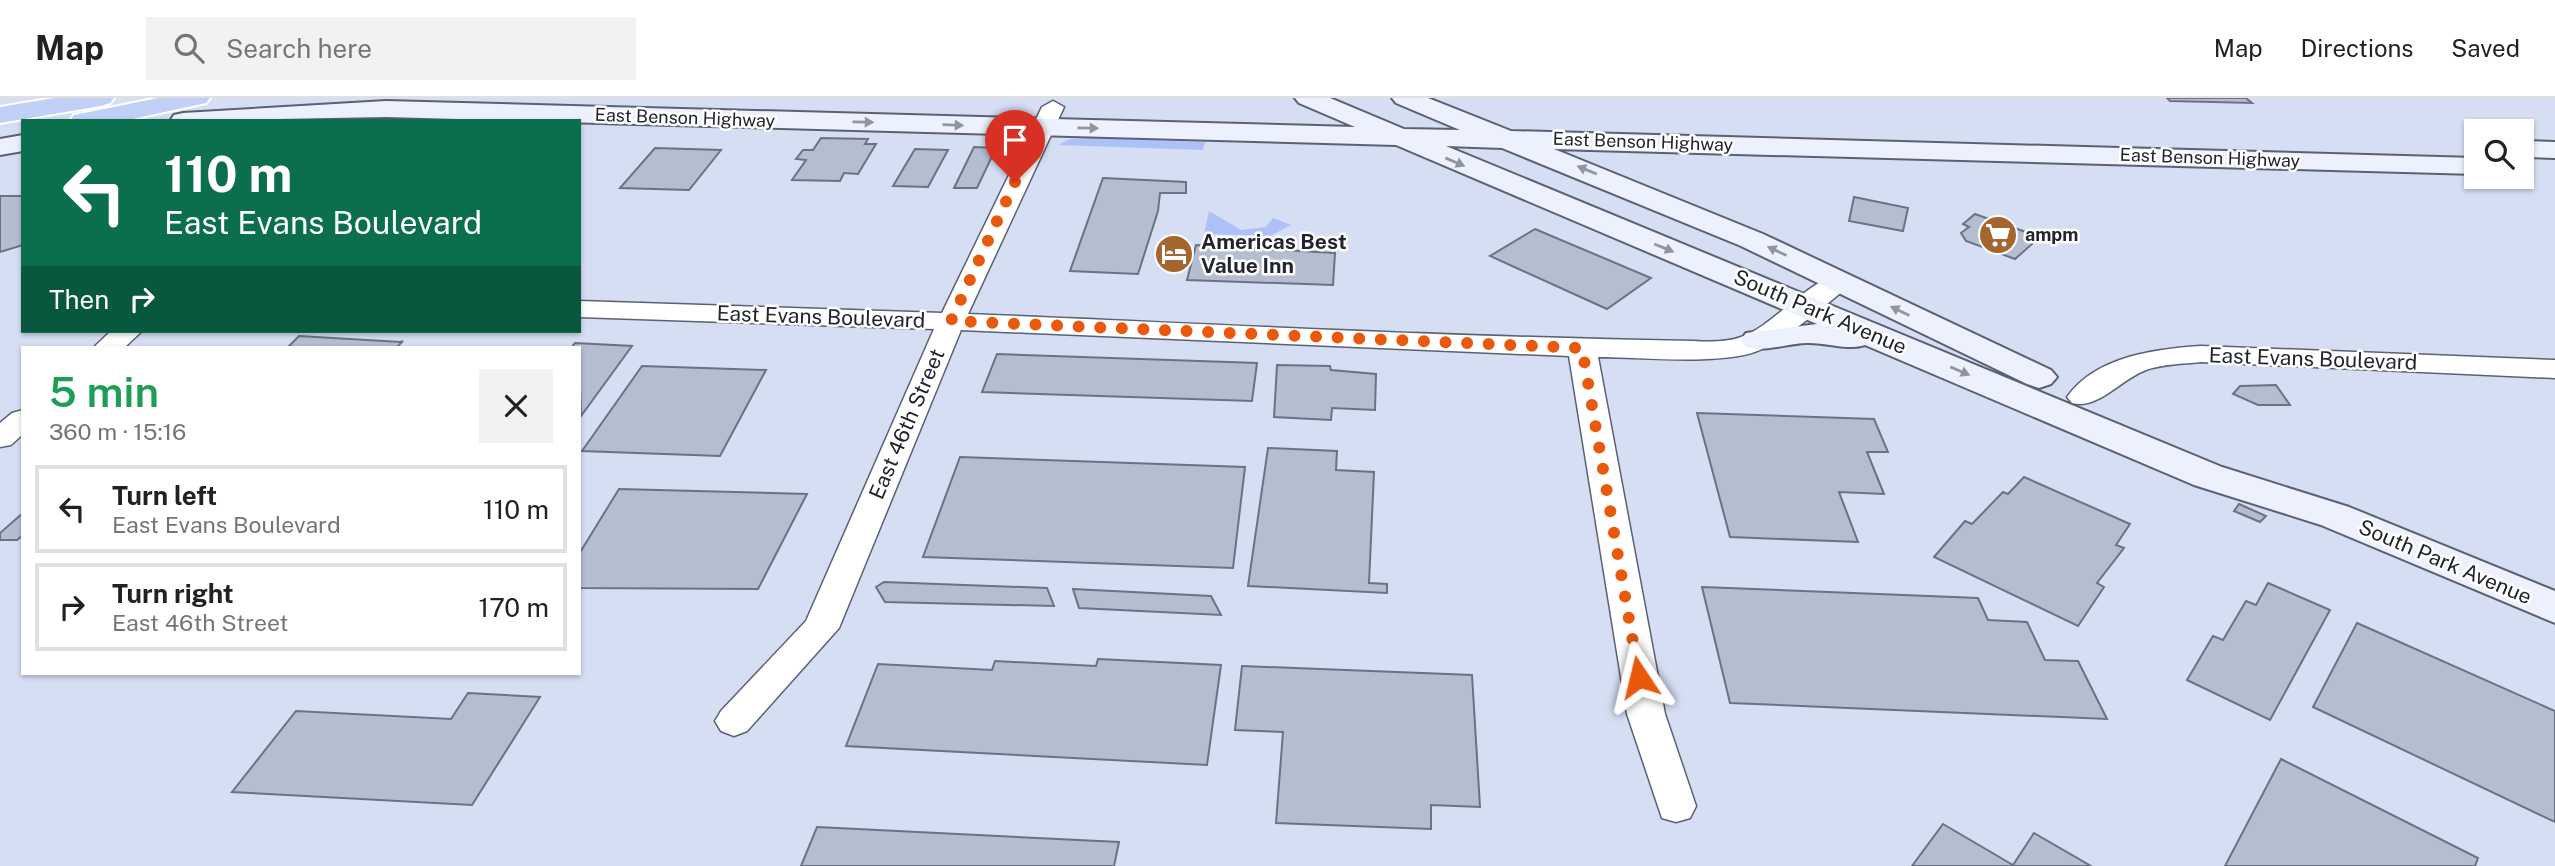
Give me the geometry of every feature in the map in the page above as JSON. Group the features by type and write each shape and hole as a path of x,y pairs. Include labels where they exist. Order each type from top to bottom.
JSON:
{"highway":[{"path":"0,115 101,98"},
{"path":"93,119 197,98"},
{"path":"0,137 21,133"}],"main road":[{"path":"809,121 821,104 839,98"},
{"name":"East Benson Highway","path":"867,98 1048,117 1505,138 2294,151 2464,147"},
{"name":"South Park Avenue","path":"1308,98 2208,476 2335,516 2555,608"},
{"name":"South Park Avenue","path":"1405,98 1672,206 1839,281 2082,397 2227,458 2335,516"},
{"name":"East Benson Highway","path":"205,119 282,112 386,109 809,121 1048,117 1458,119 2294,151 2464,165"},
{"path":"1672,206 1635,180 1630,174 1630,162 1647,148 1689,143"},
{"path":"0,147 21,144"},
{"path":"2534,149 2555,149"},
{"path":"2534,167 2555,168"},
{"path":"1719,271 1764,309 1763,324 1757,340 1830,334 1921,354"}],"street":[{"name":"East 46th Street","path":"734,721 821,628 951,321 1048,117"},
{"name":"East Evans Boulevard","path":"581,309 951,321 1582,348 1703,350 1748,345 1779,328 1839,281"},
{"path":"109,346 126,333"},
{"path":"1582,348 1646,713 1676,806"},
{"name":"East Evans Boulevard","path":"2082,397 2105,379 2149,358 2201,354 2555,369"},
{"path":"0,438 21,421"}],"shaded area":[{"path":"1070,139 1205,142 1203,150 1058,145"},
{"path":"1209,211 1241,230 1266,227 1273,218 1291,225 1270,236 1204,234"}],"building":[{"path":"2167,98 2246,98 2252,103 2170,101"},
{"path":"821,138 868,139 865,144 876,144 858,174 844,173 840,181 792,180 806,160 796,159 803,150 813,150"},
{"path":"974,147 996,148 977,188 954,188"},
{"path":"655,148 721,150 689,190 620,188"},
{"path":"915,149 948,150 928,187 893,186"},
{"path":"1103,178 1186,182 1186,193 1160,193 1158,211 1138,274 1070,271"},
{"path":"0,196 21,196 21,246 0,252"},
{"path":"1854,197 1908,208 1903,231 1849,221"},
{"name":"ampm","path":"1975,214 2040,237 2015,259 1966,241 1961,233 1969,227 1963,224"},
{"path":"1535,229 1651,278 1607,309 1490,256"},
{"path":"1196,245 1335,253 1333,285 1187,280"},
{"path":"299,336 403,341 398,346 289,346"},
{"path":"575,343 632,346 581,416 581,346 573,346"},
{"path":"997,354 1257,363 1252,401 982,392"},
{"path":"1277,365 1330,366 1331,370 1376,374 1375,410 1332,408 1331,420 1274,417"},
{"path":"642,366 766,370 720,456 582,451"},
{"path":"2276,385 2290,405 2258,405 2233,394 2240,386"},
{"path":"1697,413 1874,419 1888,452 1867,452 1884,494 1839,492 1858,542 1730,537"},
{"path":"1268,448 1337,451 1336,470 1374,472 1369,583 1387,584 1387,593 1248,586"},
{"path":"960,457 1245,467 1233,568 923,557"},
{"path":"2024,477 2130,524 2116,545 2124,548 2097,583 2104,587 2078,626 1934,557 1965,521 1972,524 2003,492 2008,494"},
{"path":"619,489 807,494 758,589 581,588 581,551"},
{"path":"2239,504 2266,516 2260,522 2234,511"},
{"path":"21,515 21,537 17,540 0,540 0,533"},
{"path":"884,582 1047,588 1054,606 885,602 876,587"},
{"path":"2268,583 2330,610 2270,720 2187,680 2213,636 2223,640 2246,601 2256,605"},
{"path":"1702,587 1978,598 1988,620 2027,622 2045,660 2078,661 2107,719 1730,703"},
{"path":"1073,589 1211,596 1221,615 1079,608"},
{"path":"2357,623 2555,711 2555,822 2313,707"},
{"path":"1098,659 1221,665 1207,765 846,746 878,664 992,670 995,661 1096,666"},
{"path":"1242,666 1472,675 1480,807 1431,805 1431,829 1276,823 1283,732 1235,730"},
{"path":"468,693 540,697 472,805 232,792 296,711 451,719"},
{"path":"2281,759 2478,858 2475,866 2225,866"},
{"path":"1943,824 2013,865 2034,833 2091,866 1912,866"},
{"path":"817,827 1119,842 1114,866 801,866"}],"place":[{"name":"ampm","path":"1998,235"},
{"name":"Americas Best Value Inn","path":"1174,254"}],"route":[{"path":"1015,182 951,321 1582,348 1639,677"}]}
